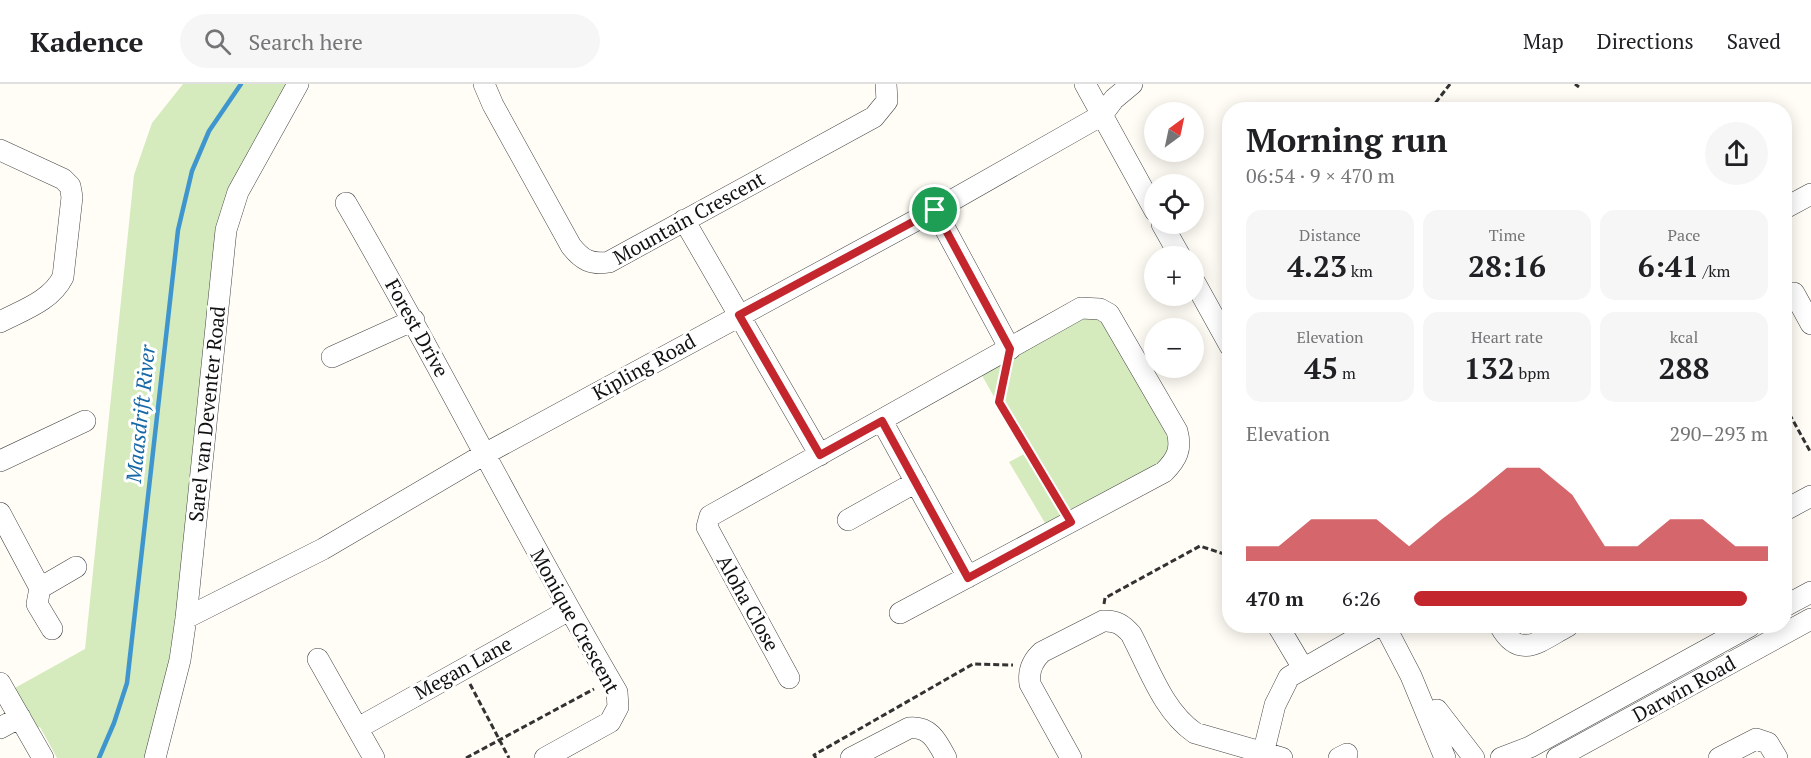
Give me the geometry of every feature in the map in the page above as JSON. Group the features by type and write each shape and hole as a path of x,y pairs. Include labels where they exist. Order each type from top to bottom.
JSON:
{"street":[{"name":"Sarel van Deventer Road","path":"155,758 180,660 186,618 226,230 238,192 298,84"},
{"name":"Mountain Crescent","path":"484,84 493,105 571,246 590,263 609,262 874,117 887,101 886,84"},
{"path":"1085,84 1144,191"},
{"path":"1102,116 1114,99 1131,84"},
{"name":"Kipling Road","path":"186,618 323,549 483,455 935,210 1102,116"},
{"path":"0,150 63,179 70,186 72,197 63,277 59,285 41,301 0,322"},
{"path":"1792,204 1811,194"},
{"name":"Forest Drive","path":"345,203 414,320 483,455"},
{"path":"935,210 1010,349"},
{"path":"684,220 820,455 1081,308 1100,309 1116,321 1177,431 1180,442 1178,455 1164,472 900,613"},
{"path":"1797,292 1811,324"},
{"path":"1204,299 1222,332"},
{"path":"332,357 414,320"},
{"path":"0,461 85,421"},
{"path":"882,421 968,578"},
{"name":"Monique Crescent","path":"483,455 610,680 619,700 615,716 610,722 545,758"},
{"name":"Aloha Close","path":"789,678 707,527 713,514 820,455"},
{"path":"848,520 916,482"},
{"path":"1792,506 1811,496"},
{"path":"0,513 40,588 37,604 52,630"},
{"path":"40,588 76,567"},
{"path":"1792,602 1811,592"},
{"name":"Megan Lane","path":"358,728 569,610"},
{"name":"Darwin Road","path":"1792,629 1811,619"},
{"path":"1071,758 1030,684 1029,674 1032,665 1042,652 1102,621 1119,623 1131,634 1173,712 1184,725 1195,733 1269,756 1275,705 1289,677 1366,633"},
{"path":"1282,633 1303,668"},
{"path":"1389,633 1411,676 1445,758"},
{"path":"1505,633 1511,642 1522,646 1535,643 1554,633"},
{"name":"Darwin Road","path":"1501,758 1530,747 1737,633"},
{"name":"Darwin Road","path":"1557,758 1785,633"},
{"path":"318,659 374,758"},
{"path":"1411,676 1474,758"},
{"path":"0,683 43,758"},
{"path":"0,728 20,717"},
{"path":"851,758 909,728 917,727 930,733 946,758"},
{"path":"1719,758 1756,739 1768,743 1777,758"}],"path":[{"path":"1436,102 1450,84"},
{"path":"1575,84 1579,87"},
{"path":"1010,349 999,402 1071,522"},
{"path":"1792,419 1811,453"},
{"path":"1102,621 1105,598 1200,546 1222,553"},
{"path":"816,758 814,755 973,664 1032,665"},
{"path":"462,669 509,758"},
{"path":"466,758 610,680"}],"green space":[{"path":"183,84 286,84 230,187 174,639 145,758 57,758 40,727 35,729 13,689 85,649 134,175 152,123"},
{"path":"1096,317 1107,326 1169,439 1167,459 1045,523 1009,462 1026,453 980,372 1080,318"}],"waterway":[{"name":"Maasdrift River","path":"99,758 114,723 127,683 178,230 192,171 209,131 241,84"}],"route":[{"path":"935,210 1010,349 999,402 1071,522 968,578 882,421 820,455 739,315 935,210"}]}
